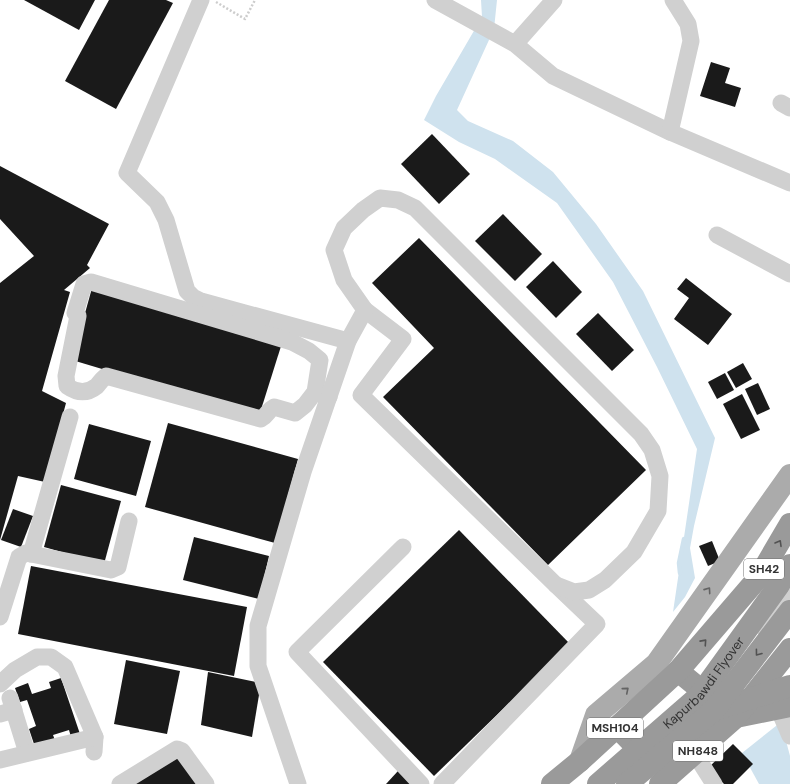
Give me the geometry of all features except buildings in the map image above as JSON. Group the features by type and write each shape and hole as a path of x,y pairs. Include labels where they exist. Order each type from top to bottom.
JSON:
{"highway":[{"name":"SH42","path":"678,671 759,577 790,524"},
{"name":"Kapurbawdi Flyover","path":"598,784 699,696 779,585 790,565"},
{"path":"733,609 764,628 790,638"},
{"name":"Kapurbawdi Flyover","path":"627,784 714,710 790,611"},
{"path":"678,671 736,717 790,649"},
{"name":"MSH104","path":"552,784 580,761 678,671"},
{"path":"714,710 790,686"},
{"name":"NH848","path":"663,781 736,717 784,707"},
{"path":"616,727 663,781"}],"main road":[{"path":"580,761 596,715 656,664 790,475"}],"street":[{"path":"201,0 127,173 157,202 166,220 187,291 193,297 219,313 292,342 309,351 320,360 341,362"},
{"path":"435,0 516,44 552,76 670,132 790,183"},
{"path":"516,44 554,0"},
{"path":"670,132 691,41 688,24 673,0"},
{"path":"442,784 597,624 556,586 361,395 403,339 365,310 344,280 334,250 344,228 363,210 380,198 398,200 415,208 641,434 652,450 660,476 658,511 634,552 605,580 589,590 574,592 556,586"},
{"path":"718,235 790,274"},
{"path":"322,395 295,413 274,407 270,409 266,417 261,419 106,376 96,386 81,393 74,391 67,386 66,376 78,316 75,312 84,284 91,282 219,313 348,341"},
{"path":"298,784 258,666 258,626 303,472 322,395 341,362 348,341 365,310"},
{"path":"320,360 322,395"},
{"path":"31,554 70,417"},
{"path":"0,617 18,557 26,553 111,570 118,567 129,521"},
{"path":"403,547 297,652 421,784"},
{"path":"764,628 790,585"},
{"path":"0,684 16,670 37,657 51,657 65,666 94,744 27,753 0,760"},
{"path":"784,707 790,736"},
{"path":"8,708 27,753"},
{"path":"120,784 177,749 182,751 206,784"},
{"path":"695,754 714,784"}],"path":[{"path":"212,0 245,19 255,0"}],"water":[{"path":"481,0 497,0 494,29 457,110 468,121 513,141 553,172 596,224 643,291 715,438 690,548 695,578 685,597 673,612 697,449 657,367 613,282 557,203 495,159 459,142 424,120 436,96 482,17"},
{"path":"781,722 790,756 790,784 759,784 742,753"}],"waterway":[{"path":"680,573 679,563 684,539"}]}
